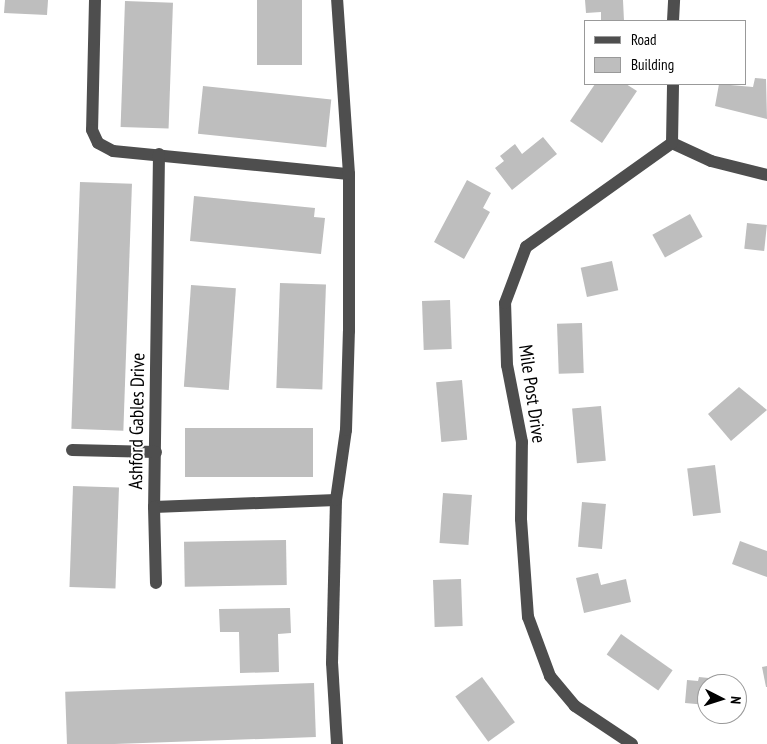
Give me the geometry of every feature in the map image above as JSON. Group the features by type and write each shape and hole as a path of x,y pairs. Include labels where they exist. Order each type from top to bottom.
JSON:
{"street":[{"path":"95,0 92,130 98,144 113,151 349,174"},
{"path":"337,0 349,174 346,430 336,500 332,663 337,744"},
{"path":"673,20 674,0"},
{"path":"673,85 672,143 712,161 767,175"},
{"name":"Mile Post Drive","path":"632,744 575,706 556,684 528,617 521,519 522,442 507,365 505,303 526,247 672,143"},
{"name":"Ashford Gables Drive","path":"159,154 154,507 336,500"},
{"path":"72,450 156,452"},
{"path":"154,507 156,583"}],"building":[{"path":"5,0 48,0 47,15 4,13"},
{"path":"257,0 302,0 302,65 257,65"},
{"path":"585,0 623,0 624,20 601,20 601,12 586,13"},
{"path":"125,1 173,3 169,129 121,127"},
{"path":"755,78 766,79 767,119 715,106 719,85 753,87"},
{"path":"594,85 628,85 637,91 602,143 570,121"},
{"path":"203,86 331,99 326,147 198,134"},
{"path":"543,137 557,154 512,190 495,168 504,161 500,156 515,144 522,154"},
{"path":"467,180 491,193 483,208 490,212 464,259 434,242"},
{"path":"80,182 132,184 123,431 71,429"},
{"path":"194,196 315,208 314,217 325,218 321,254 190,241"},
{"path":"690,214 703,237 665,258 652,235"},
{"path":"747,223 767,225 764,251 744,249"},
{"path":"612,261 618,290 587,297 581,268"},
{"path":"280,283 326,285 322,390 276,388"},
{"path":"191,285 236,288 229,390 184,387"},
{"path":"450,300 452,349 424,350 422,301"},
{"path":"582,323 584,373 559,374 557,324"},
{"path":"462,380 467,440 441,442 436,382"},
{"path":"739,387 767,410 731,441 708,414"},
{"path":"601,406 606,461 577,463 572,409"},
{"path":"185,428 313,428 313,477 185,477"},
{"path":"715,465 721,513 693,516 687,468"},
{"path":"73,486 119,488 115,589 69,587"},
{"path":"443,493 472,495 468,545 440,543"},
{"path":"582,502 606,504 602,549 578,547"},
{"path":"286,540 287,585 185,587 184,542"},
{"path":"740,541 767,551 767,577 732,564"},
{"path":"598,573 601,585 626,579 631,602 584,613 576,578"},
{"path":"461,579 463,626 435,627 433,580"},
{"path":"290,608 291,633 278,634 279,672 240,673 239,632 220,632 219,609"},
{"path":"621,634 673,670 658,691 607,654"},
{"path":"767,666 767,687 766,687 762,667"},
{"path":"482,677 515,722 488,742 455,696"},
{"path":"687,680 697,681 697,704 685,703"},
{"path":"314,683 316,737 67,744 65,692"}]}
